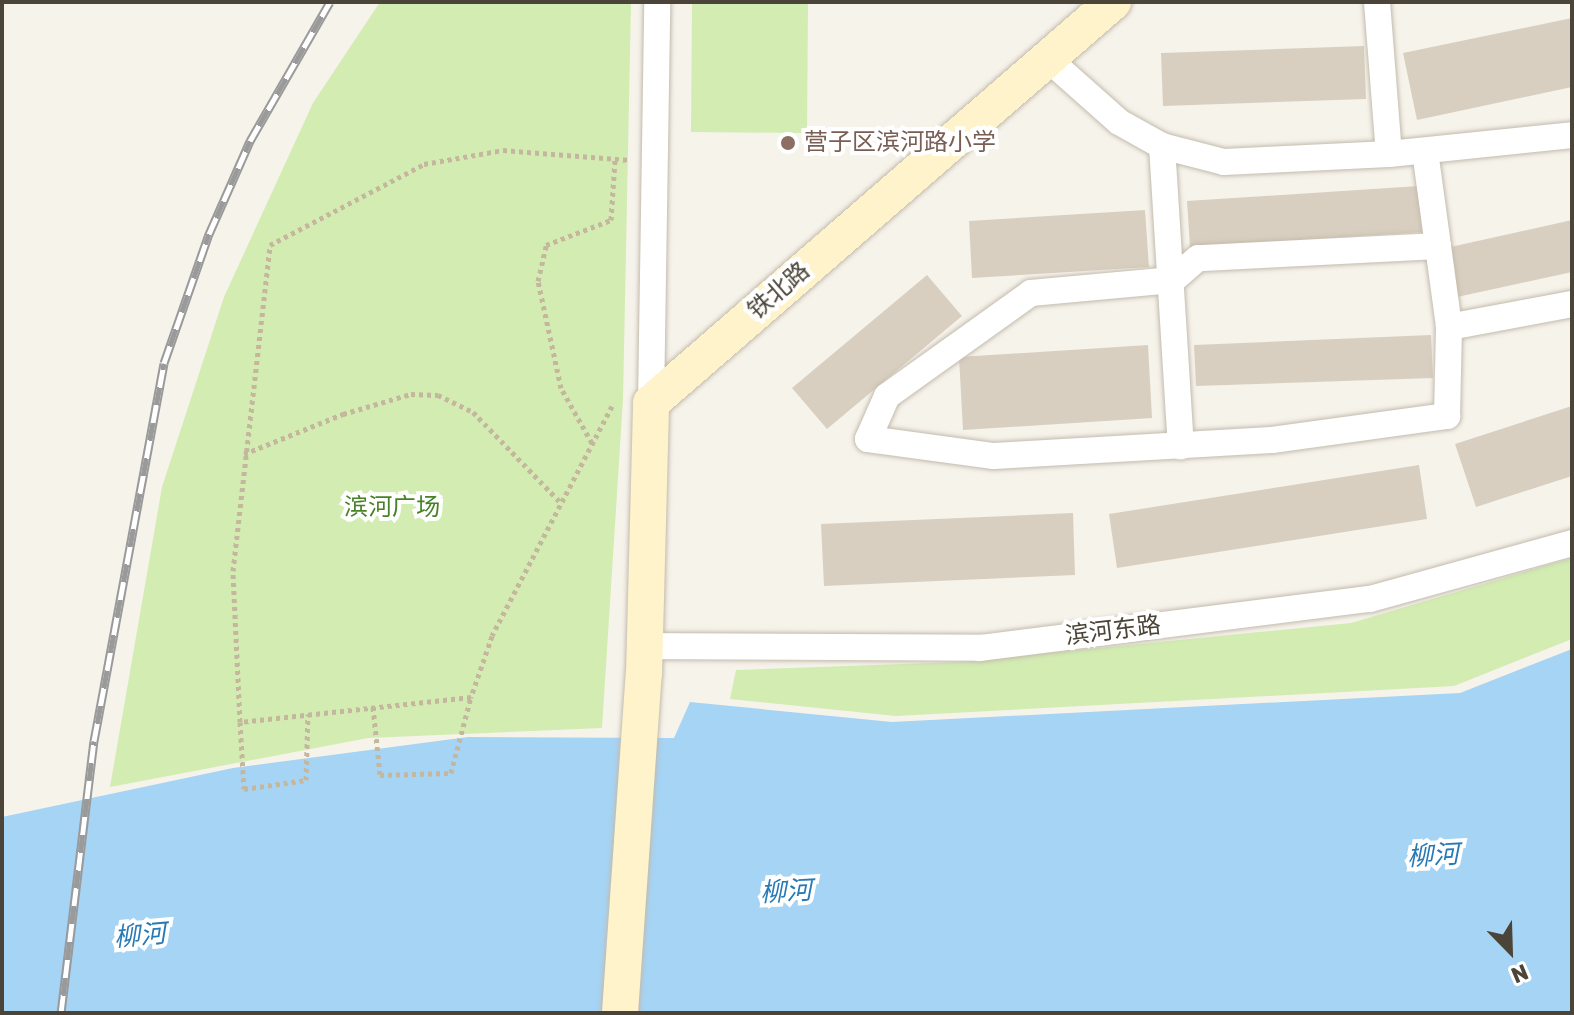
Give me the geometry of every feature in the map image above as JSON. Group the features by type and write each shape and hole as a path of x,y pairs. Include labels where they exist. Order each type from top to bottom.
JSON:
{"street":[{"path":"620,1013 644,660 657,2"},
{"name":"铁北路","path":"651,403 1113,2"},
{"path":"1377,2 1389,154"},
{"path":"1047,58 1119,122 1162,146 1224,162 1389,154 1572,135"},
{"path":"1162,146 1173,280 1181,446"},
{"path":"1425,151 1438,246 1449,327 1447,416 1272,440 994,456 868,439 887,396 1031,293 1173,280 1198,258 1438,246"},
{"path":"1449,327 1572,304"},
{"name":"滨河东路","path":"644,660 980,648 1370,599 1572,543"}],"path":[{"path":"308,714 310,752 306,780 244,789 238,758 240,722 233,571 270,245 424,164 503,150 654,162"},
{"path":"593,444 561,388 538,281 546,245 611,220 615,160"},
{"path":"244,454 343,414 411,394 438,395 473,412 562,504"},
{"path":"373,707 380,775 451,773 471,697 492,636 612,406"},
{"path":"240,722 471,697"}],"green space":[{"name":"滨河广场","path":"380,2 631,2 623,399 602,728 368,738 110,787 162,487 224,297 313,103"},
{"path":"692,2 808,2 807,133 691,132"},
{"path":"1572,558 1572,639 1454,686 896,716 730,699 736,670 959,662 1351,623"}],"water":[{"name":"柳河","path":"1572,649 1572,1013 2,1013 2,817 233,768 468,737 674,738 690,702 892,722 1460,693"}],"building":[{"path":"1572,18 1572,87 1417,120 1403,53"},
{"path":"1364,46 1366,99 1163,106 1161,53"},
{"path":"1419,186 1422,232 1190,247 1187,201"},
{"path":"1145,210 1149,267 972,278 969,221"},
{"path":"1572,220 1572,272 1457,297 1446,248"},
{"path":"927,275 962,316 827,429 792,388"},
{"path":"1431,335 1433,378 1196,386 1194,345"},
{"path":"1148,345 1152,418 963,430 959,357"},
{"path":"1572,406 1572,476 1476,507 1455,444"},
{"path":"1419,465 1427,519 1117,568 1109,514"},
{"path":"1073,513 1075,575 824,586 821,524"}],"railway":[{"path":"61,1013 94,741 164,363 209,234 250,141 330,2"}],"place":[{"name":"营子区滨河路小学","path":"788,143"}]}
